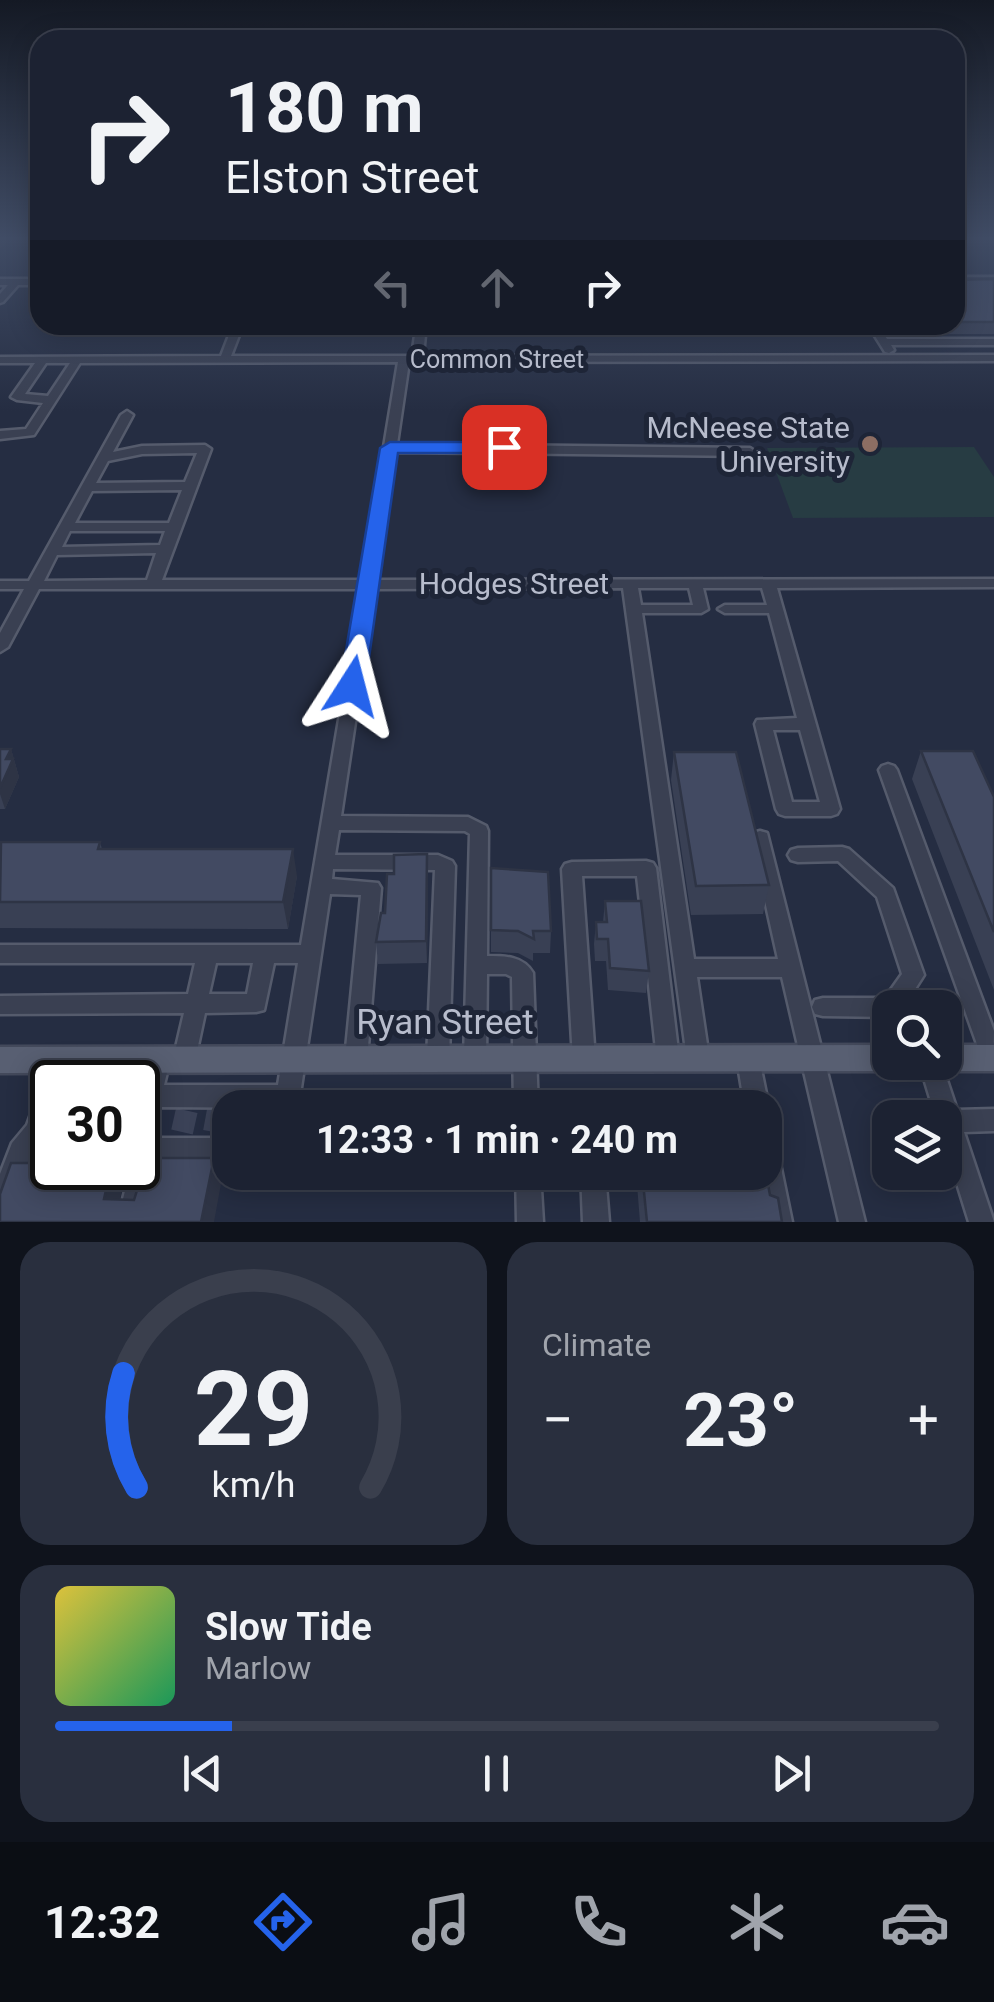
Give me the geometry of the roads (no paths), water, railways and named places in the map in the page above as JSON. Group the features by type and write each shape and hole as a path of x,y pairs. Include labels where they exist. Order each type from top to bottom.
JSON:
{"main road":[{"name":"Ryan Street","path":"160,1062 872,1058"},
{"path":"962,1058 994,1058"},
{"name":"Ryan Street","path":"1,1064 30,1070"}],"street":[{"path":"224,359 234,335"},
{"path":"289,1090 390,448 410,359 420,335"},
{"path":"879,335 894,358"},
{"path":"884,342 994,342"},
{"name":"Common Street","path":"0,360 994,358"},
{"path":"43,360 17,397 52,400"},
{"path":"0,435 30,432 78,360"},
{"path":"0,647 127,416"},
{"path":"390,448 750,452"},
{"path":"104,458 142,450 205,449 152,584"},
{"path":"88,487 191,486"},
{"path":"66,526 174,526"},
{"path":"53,551 166,549"},
{"name":"Hodges Street","path":"0,586 368,582 994,584"},
{"path":"630,583 685,968 683,1059"},
{"path":"633,610 700,609 695,583"},
{"path":"768,583 832,810 785,809 763,724 806,724"},
{"path":"726,609 774,609"},
{"path":"888,770 994,1058"},
{"path":"331,823 468,824 477,828 480,838 475,1059"},
{"path":"760,838 852,1222"},
{"path":"798,855 842,854 886,892 913,975 902,990"},
{"path":"325,862 438,862 446,866 438,1059"},
{"path":"362,886 365,862"},
{"path":"584,1059 572,870 646,868 683,1059"},
{"path":"321,886 371,888 356,1059"},
{"path":"160,1080 196,1003 208,953"},
{"path":"0,954 310,954"},
{"path":"0,1004 256,1002 265,954"},
{"path":"476,965 509,965 522,973 526,1090"},
{"path":"685,968 790,968"},
{"path":"823,1007 872,1007"},
{"path":"748,1059 754,1090"},
{"path":"160,1097 212,1101"},
{"path":"962,1121 994,1120"},
{"path":"160,1140 212,1143"},
{"path":"0,1209 20,1151 30,1143"},
{"path":"962,1161 982,1222"},
{"path":"130,1222 134,1190"},
{"path":"529,1190 530,1222"},
{"path":"594,1190 596,1222"},
{"path":"773,1190 779,1222"}],"tunnel":[{"path":"182,1132 188,1105"}],"place":[{"name":"McNeese State University","path":"870,444"}]}
